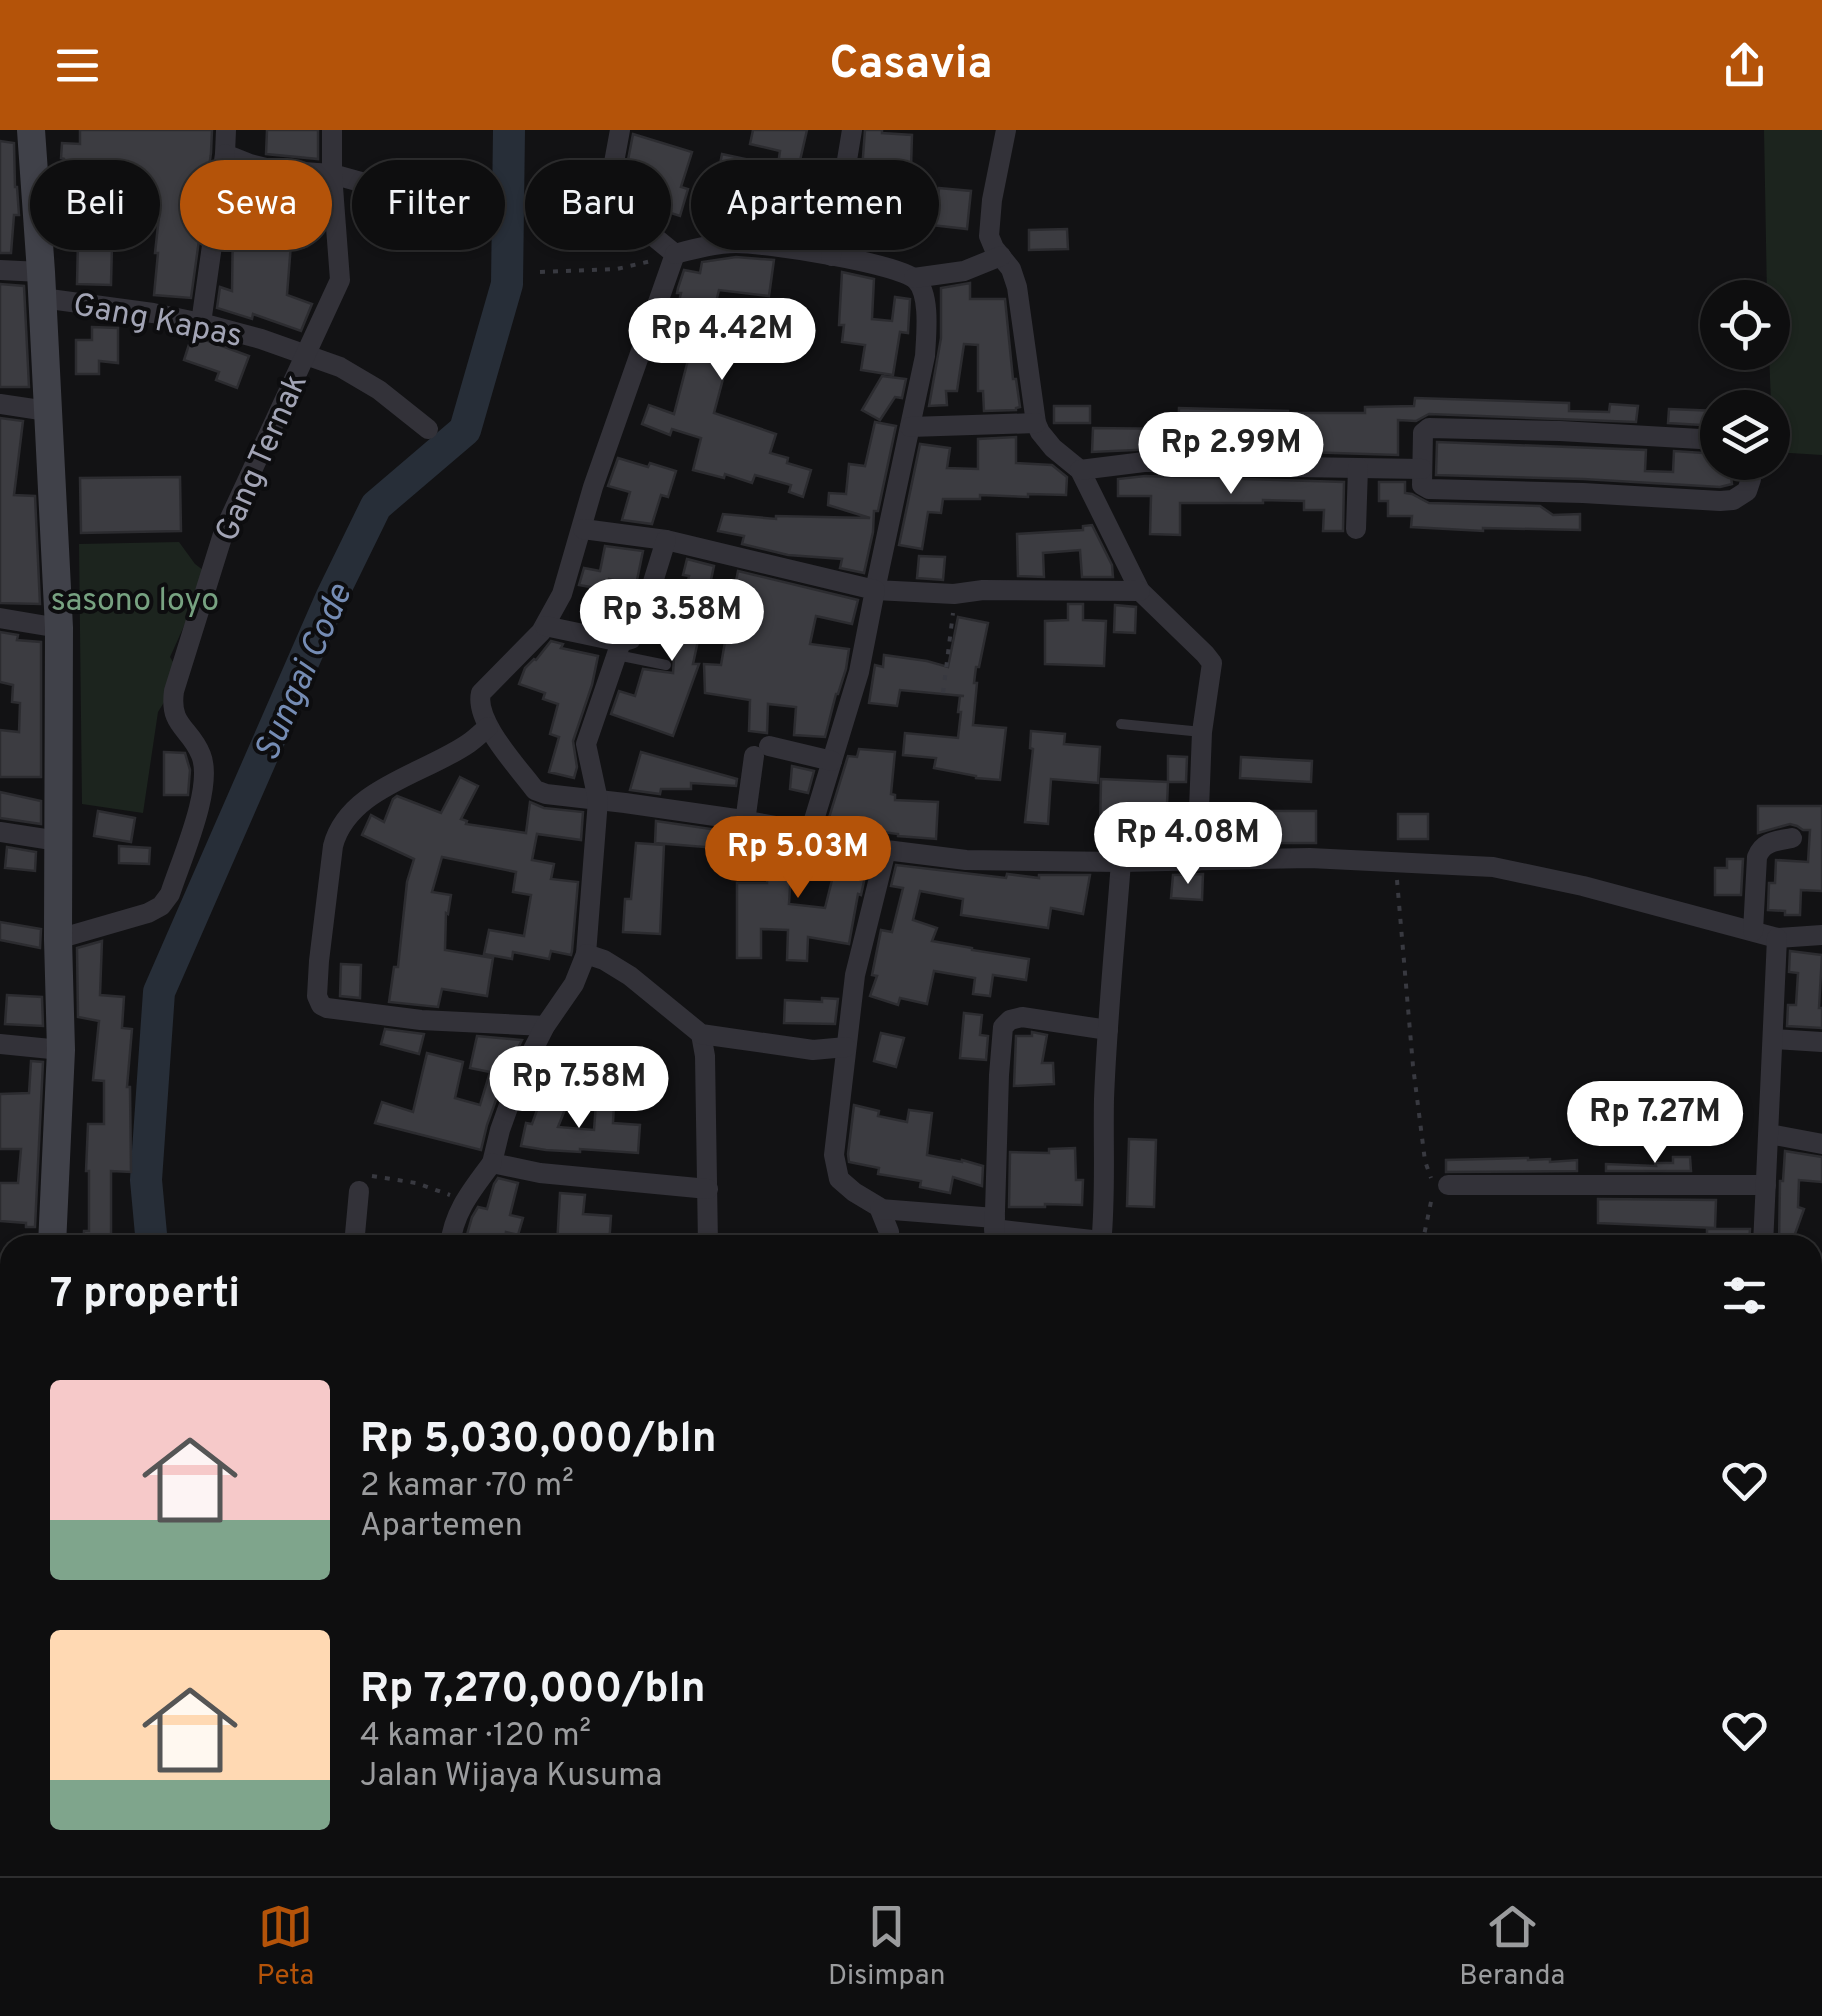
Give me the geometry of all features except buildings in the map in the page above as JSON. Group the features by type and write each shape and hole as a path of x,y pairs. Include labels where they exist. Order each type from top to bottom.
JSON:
{"main road":[{"path":"31,130 58,628 60,1050 52,1235"}],"street":[{"path":"201,322 226,130"},
{"name":"Gang Ternak","path":"332,130 332,160"},
{"path":"620,130 608,195 675,254 733,243 796,248 914,278 964,271 1001,256"},
{"path":"831,256 852,130"},
{"path":"1006,130 989,236 1018,287 1036,423 1052,448 1080,470 1140,591 1210,659 1212,670 1202,732 1197,861"},
{"path":"225,154 240,160"},
{"path":"332,174 352,180"},
{"name":"Gang Ternak","path":"58,939 148,913 170,894 202,798 204,770 201,755 176,720 172,706 174,691 224,531 340,280 332,174"},
{"path":"675,254 594,487 562,594 544,626 481,693 478,703 488,727 535,790 966,860 1310,858 1493,867 1583,886 1777,938 1822,934"},
{"name":"Gang Kapas","path":"0,270 42,285 261,339 340,368 379,390 428,429"},
{"path":"810,833 860,672 925,356 923,290 914,278"},
{"path":"0,404 47,411"},
{"path":"910,427 1036,423"},
{"path":"1700,439 1429,428 1423,433 1422,485 1428,489 1720,502 1733,500 1747,491 1751,480"},
{"path":"1080,470 1144,462 1422,469"},
{"path":"1356,529 1358,468"},
{"path":"582,529 666,540 875,590 954,594 983,590 1140,591"},
{"path":"451,1235 464,1200 492,1163 519,1077 544,1026 574,984 586,954 598,800 586,744 618,648 636,631 666,540"},
{"path":"0,618 58,628"},
{"path":"544,626 618,648"},
{"path":"488,727 468,743 394,782 357,808 338,828 319,961 318,996 327,1008 364,1014 544,1026"},
{"path":"745,822 761,751 832,761"},
{"path":"0,832 58,841"},
{"path":"1753,931 1759,851 1768,844 1792,838"},
{"path":"886,850 855,975 834,1155 839,1179 880,1209 1030,1235"},
{"path":"1102,1235 1104,1102 1121,862"},
{"path":"1763,1235 1777,938"},
{"path":"586,954 630,976 702,1034 813,1050 846,1047"},
{"path":"994,1231 1003,1027 1022,1016 1108,1030"},
{"path":"702,1034 708,1235"},
{"path":"1772,1039 1822,1042"},
{"path":"0,1044 60,1050"},
{"path":"1769,1134 1822,1144"},
{"path":"492,1163 540,1173 708,1189"},
{"path":"1448,1185 1766,1184"},
{"path":"355,1235 359,1191"},
{"path":"880,1209 889,1235"}],"lane":[{"path":"618,648 666,664"},
{"path":"1121,724 1202,732"}],"path":[{"path":"540,272 617,268 675,254"},
{"path":"943,693 954,594"},
{"path":"1395,860 1413,1066 1425,1161 1434,1187 1424,1235"},
{"path":"359,1191 366,1178 382,1176 464,1200"}],"green space":[{"path":"1764,130 1822,130 1822,455 1790,453 1790,390 1770,390 1770,370 1790,370 1790,280 1767,280"},
{"name":"sasono loyo","path":"179,542 203,570 202,586 170,657 181,675 158,712 143,813 82,804 79,544"}],"waterway":[{"name":"Sungai Code","path":"151,1235 146,1180 159,992 332,596 376,506 465,430 507,284 509,130"}]}
